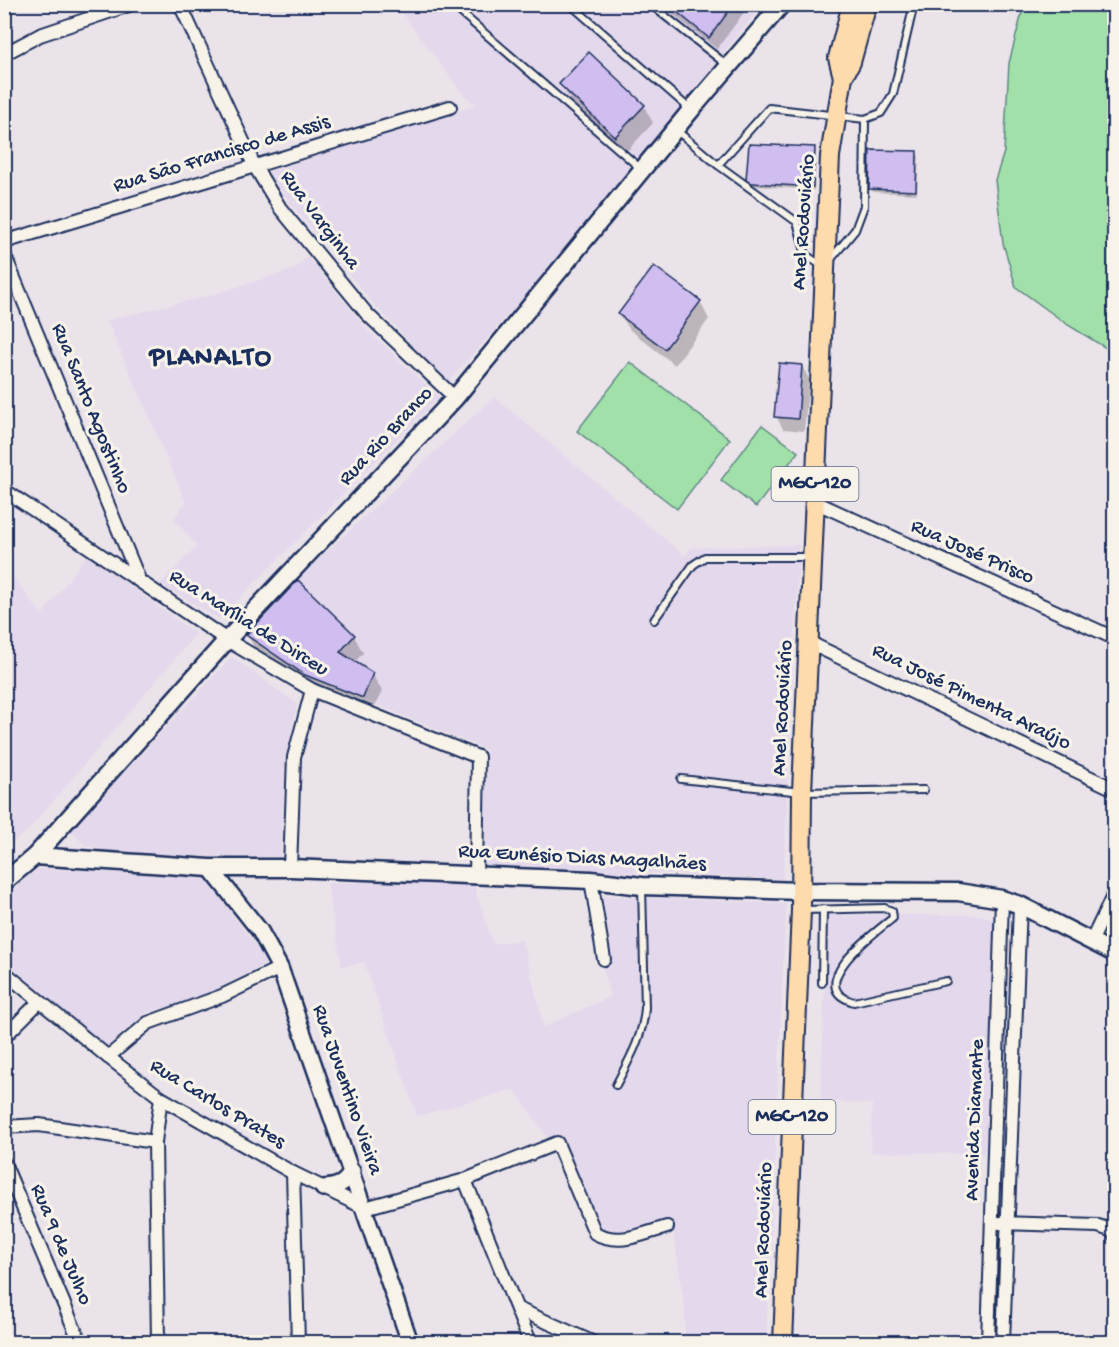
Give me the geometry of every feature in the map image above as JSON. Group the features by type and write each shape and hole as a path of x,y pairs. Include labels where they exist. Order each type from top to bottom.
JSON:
{"main road":[{"name":"Rua Rio Branco","path":"4,882 35,856 227,640 455,398 691,110 782,4"},
{"name":"Anel Rodoviário","path":"783,1342 801,910 802,792 830,156 843,77 851,62 867,4"},
{"name":"Anel Rodoviário","path":"843,77 838,58 847,8"},
{"name":"Rua Eunésio Dias Magalhães","path":"35,856 210,868 290,868 591,880 642,886 800,891 958,892 1020,904 1114,952"}],"street":[{"path":"4,54 40,34 132,4"},
{"name":"Rua Varginha","path":"180,4 254,165 280,208 367,314 455,398"},
{"name":"Rua São Francisco de Assis","path":"4,242 450,107"},
{"name":"Rua Santo Agostinho","path":"4,254 138,579"},
{"name":"Rua Marília de Dirceu","path":"4,490 227,640 312,690 478,757 476,875"},
{"name":"Rua José Prisco","path":"815,502 1114,638"},
{"name":"Rua José Pimenta Araújo","path":"810,643 1114,789"},
{"path":"290,868 294,757 312,690"},
{"name":"Rua Juventino Vieira","path":"210,868 260,931 280,968 410,1342"},
{"path":"591,880 604,958"},
{"path":"1091,942 1114,894"},
{"name":"Avenida Diamante","path":"988,1342 1002,899"},
{"name":"Avenida Diamante","path":"1003,1342 1020,904"},
{"path":"108,1057 148,1023 222,996 280,968"},
{"name":"Rua Carlos Prates","path":"4,972 161,1098 293,1173 364,1208"},
{"path":"4,1037 39,1002"},
{"path":"158,1342 155,1142 161,1098"},
{"path":"4,1127 39,1125 155,1142"},
{"path":"364,1208 465,1180 557,1143 595,1233 606,1239 618,1240 667,1227"},
{"name":"Rua 9 de Julho","path":"4,1163 80,1342"},
{"path":"323,1188 336,1188 347,1181 352,1171"},
{"path":"293,1173 298,1342"},
{"path":"465,1180 530,1342"},
{"path":"992,1223 1098,1226 1111,1230 1114,1234"},
{"path":"518,1309 592,1342"}],"lane":[{"path":"451,4 642,171"},
{"path":"570,4 691,110"},
{"path":"650,4 729,67"},
{"path":"718,165 769,108 865,119 881,112 892,94 914,4"},
{"path":"675,130 718,165 797,222 806,255 824,267 855,230 864,206 865,119"},
{"path":"654,620 693,565 705,557 812,557"},
{"path":"681,779 802,792 924,790"},
{"path":"616,1085 639,1041 644,1024 642,886"},
{"path":"801,910 885,908 893,914 892,918 838,969 837,990 844,999 854,1002 946,981"},
{"path":"822,983 823,909"}],"shaded area":[{"path":"396,5 762,5 575,240 448,382 370,300 291,204 268,172 476,105 463,94"},
{"path":"308,257 368,331 439,397 219,619 160,584 197,546 174,519 186,502 107,320 205,297 295,269"},
{"path":"494,397 685,556 691,548 799,545 783,879 485,865 487,750 305,675 245,635 297,579"},
{"path":"87,555 196,634 30,828 5,849 5,567 42,615"},
{"path":"232,657 297,704 286,756 280,856 116,855 84,844 70,830"},
{"path":"38,869 205,877 268,963 196,1000 148,1012 106,1047 5,961 5,897"},
{"path":"424,882 474,886 493,944 522,940 544,1027 610,997 586,895 786,904 766,1342 685,1342 685,1309 672,1221 611,1235 598,1228 561,1136 547,1137 514,1089 417,1116 364,962 342,967 327,883"},
{"path":"827,915 983,915 995,922 985,1154 871,1152 872,1104 821,1101"}],"green space":[{"path":"1024,5 1114,5 1114,353 1068,325 1016,287 1003,243 995,180 1004,152 1009,63"},
{"path":"630,362 730,439 677,509 577,431"},
{"path":"762,425 798,452 756,507 721,480"}],"building":[{"path":"667,4 734,4 709,38"},
{"path":"589,52 645,105 615,137 559,84"},
{"path":"749,144 815,147 813,187 752,183 746,179"},
{"path":"870,150 917,151 916,191 869,189"},
{"path":"654,266 701,301 665,349 618,314"},
{"path":"779,363 802,365 798,419 774,417"},
{"path":"298,580 355,635 340,652 373,673 363,698 305,675 246,635"}],"district":[{"name":"PLANALTO","path":"211,359"}]}
